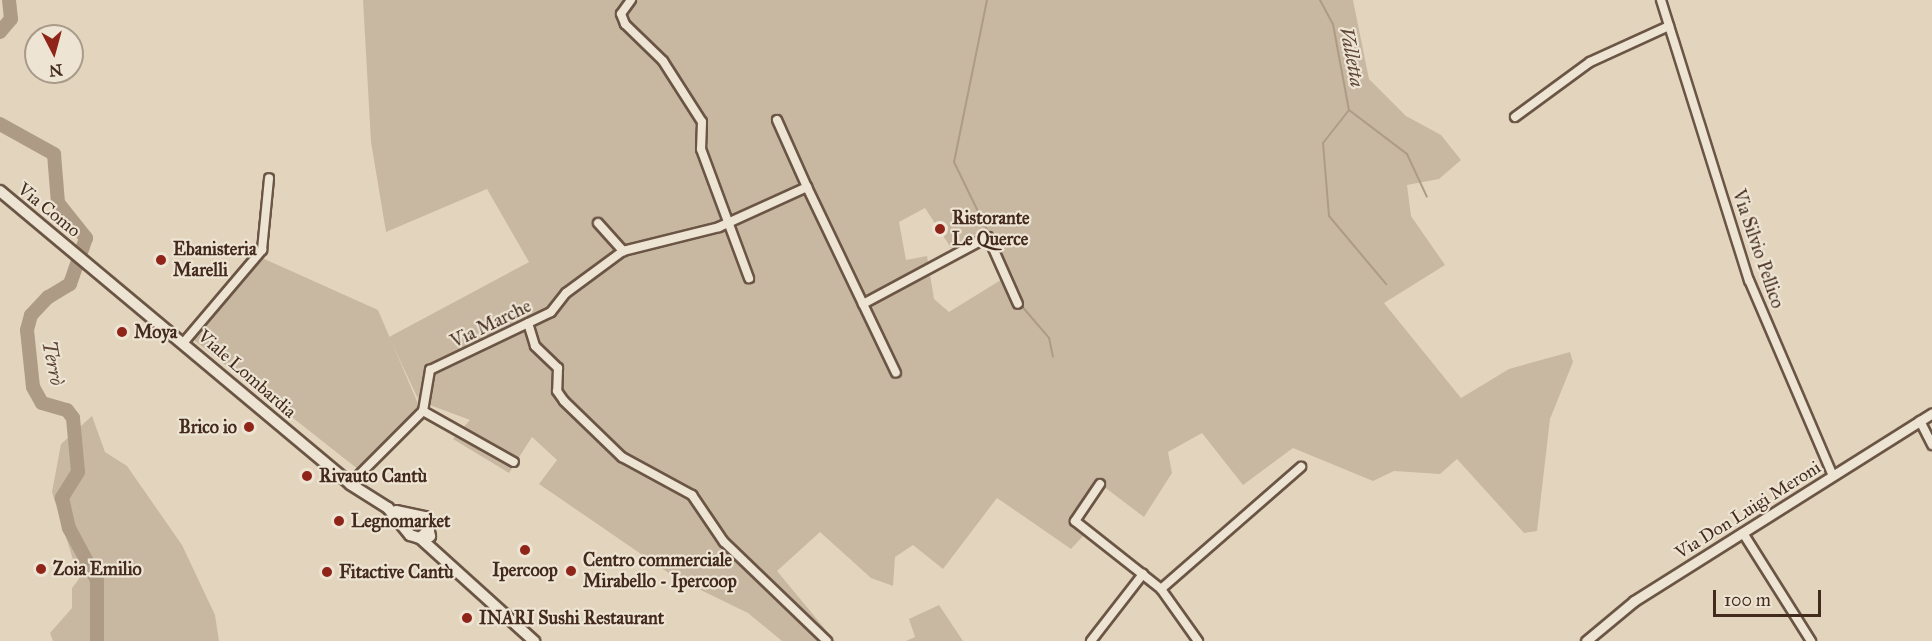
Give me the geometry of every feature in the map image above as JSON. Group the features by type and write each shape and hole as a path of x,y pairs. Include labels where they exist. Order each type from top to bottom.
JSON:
{"main road":[{"name":"Via Como","path":"0,191 86,262"},
{"name":"Viale Lombardia","path":"86,262 350,484 409,521"},
{"path":"436,552 425,517 409,521 410,535 420,538 534,641"},
{"path":"420,538 429,530"}],"street":[{"path":"631,0 621,14 625,24 663,61 702,122 701,149 749,278"},
{"name":"Via Silvio Pellico","path":"1661,0 1749,280 1833,476"},
{"path":"1515,117 1590,62 1669,26"},
{"path":"777,120 896,373"},
{"path":"183,342 262,250 269,178"},
{"name":"Via Marche","path":"423,411 429,370 551,312 566,293 623,251 728,222 807,187"},
{"path":"598,223 623,251"},
{"path":"863,304 988,237 1018,304"},
{"path":"528,323 535,346 558,368 557,391 564,401 622,457 692,495 724,542 827,641"},
{"path":"350,484 423,411 514,462"},
{"name":"Via Don Luigi Meroni","path":"1587,641 1634,601 1932,413"},
{"path":"1920,421 1932,445"},
{"path":"1161,589 1301,467"},
{"path":"1100,484 1075,520 1161,589 1198,641"},
{"path":"1743,532 1811,641"},
{"path":"1091,641 1143,574"}],"shaded area":[{"path":"363,0 1353,0 1369,79 1406,116 1441,135 1461,160 1439,179 1407,185 1411,216 1445,265 1384,303 1461,398 1509,369 1570,352 1573,362 1550,419 1537,531 1524,533 1457,459 1440,474 1394,471 1373,481 1293,448 1243,485 1202,433 1168,452 1172,473 1144,517 1099,483 1068,518 1085,534 1071,549 997,498 943,569 913,545 895,557 893,586 871,578 820,532 777,571 835,641 782,641 748,613 676,578 539,484 557,460 532,437 509,473 453,439 470,420 419,401 389,337 529,262 487,189 386,232 371,142","holes":["925,208 953,251 989,241 1004,278 949,312 934,299 927,256 906,260 899,222"]},
{"path":"260,257 378,310 419,406 359,470 194,340 216,304"},
{"path":"92,416 105,452 127,466 182,545 215,615 219,641 53,641 50,633 72,608 72,588 79,579 52,492 61,444"},
{"path":"939,605 963,641 906,641 915,637 909,619"}],"waterway":[{"name":"Terrò","path":"0,32 11,19 9,0"},
{"path":"987,0 954,162 990,236"},
{"name":"Valletta","path":"1320,0 1333,24 1349,110 1407,154 1427,197"},
{"path":"1349,110 1323,143 1329,216 1386,284"},
{"name":"Terrò","path":"0,124 54,154 58,203 86,238 70,284 48,297 31,315 27,330 33,387 42,403 67,410 73,418 78,472 62,498 69,528 97,580 97,641"},
{"path":"1020,304 1049,338 1053,357"}],"place":[{"name":"Ristorante Le Querce","path":"940,229"},
{"name":"Ebanisteria Marelli","path":"161,260"},
{"name":"Moya","path":"122,332"},
{"name":"Brico io","path":"249,427"},
{"name":"Rivauto Cantù","path":"307,476"},
{"name":"Legnomarket","path":"339,521"},
{"name":"Ipercoop","path":"525,550"},
{"name":"Zoia Emilio","path":"41,569"},
{"name":"Centro commerciale Mirabello - Ipercoop","path":"571,571"},
{"name":"Fitactive Cantù","path":"327,572"},
{"name":"INARI Sushi Restaurant","path":"467,618"}]}
